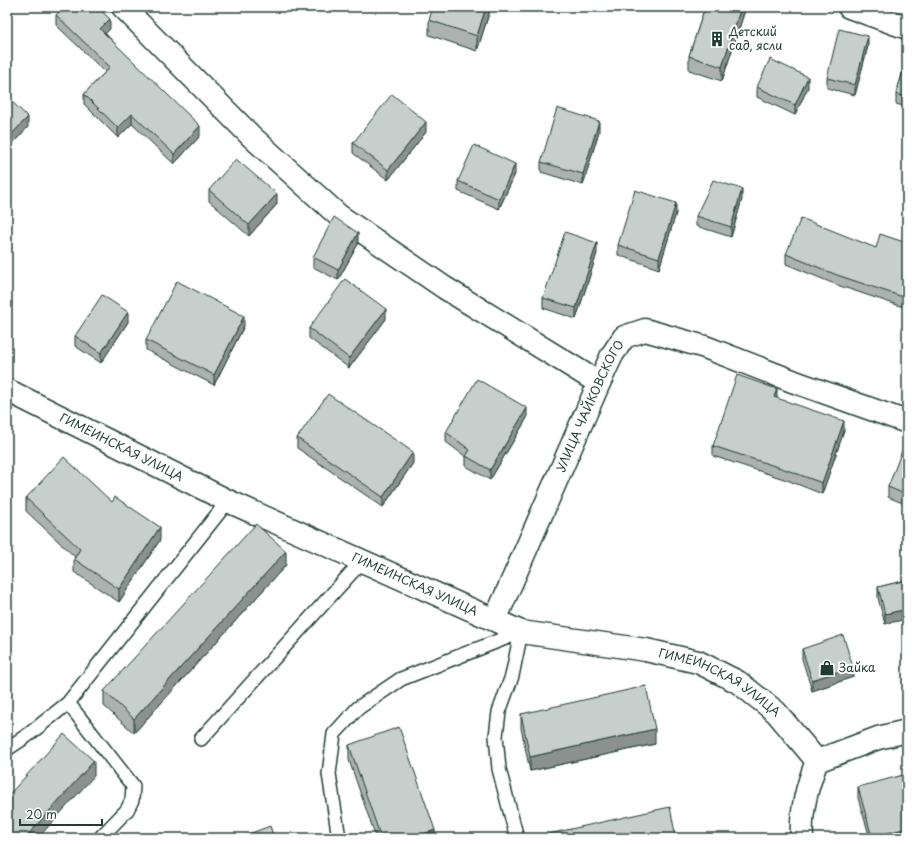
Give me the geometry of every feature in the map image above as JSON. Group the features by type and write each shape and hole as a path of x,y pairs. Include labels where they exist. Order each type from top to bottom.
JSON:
{"street":[{"path":"123,7 252,137 338,215 445,288 599,383"},
{"path":"849,7 907,28"},
{"name":"УЛИЦА ЧАЙКОВСКОГО","path":"495,620 599,383 612,356 624,337 645,330 705,347 795,382 907,422"},
{"name":"ГИМЕИНСКАЯ УЛИЦА","path":"7,390 228,502 522,632 646,650 698,662 738,682 776,712 817,761"},
{"path":"802,838 801,824 806,789 817,761 878,738 907,731"}],"lane":[{"path":"7,749 28,735 68,703 228,502"},
{"path":"200,739 362,561"},
{"path":"339,838 328,774 334,734 358,708 401,679 522,632"},
{"path":"517,838 499,769 496,736 500,712 512,676 522,632"},
{"path":"68,703 133,786 132,800 127,810 100,838"}],"building":[{"path":"63,7 97,7 110,19 100,29 200,126 174,154 132,114 118,128 84,94 110,67 56,15"},
{"path":"433,7 486,7 477,36 429,20"},
{"name":"Детский сад, ясли","path":"705,7 741,7 722,67 689,56"},
{"path":"839,29 868,36 855,85 827,78"},
{"path":"907,58 907,97 896,94"},
{"path":"770,59 808,77 795,105 757,87"},
{"path":"392,94 426,122 388,170 353,143"},
{"path":"7,97 28,117 7,139"},
{"path":"557,108 599,121 583,174 541,162"},
{"path":"474,145 515,164 499,199 458,181"},
{"path":"236,159 277,194 249,225 209,190"},
{"path":"713,180 742,189 731,227 696,216"},
{"path":"635,190 676,203 659,258 618,245"},
{"path":"334,217 358,233 338,270 313,257"},
{"path":"801,218 876,248 880,234 907,243 907,285 903,297 837,275 786,254"},
{"path":"565,232 597,243 576,308 543,298"},
{"path":"345,279 386,309 349,358 309,328"},
{"path":"177,281 244,316 214,375 146,340"},
{"path":"102,295 128,312 101,353 75,336"},
{"path":"737,375 777,389 774,397 844,421 822,483 713,446"},
{"path":"477,379 527,408 490,470 466,456 470,450 446,432"},
{"path":"328,394 413,452 383,497 297,438"},
{"path":"903,448 907,450 907,495 888,487"},
{"path":"64,457 112,502 115,497 160,527 119,589 74,559 80,549 26,498"},
{"path":"256,524 286,551 134,719 104,691"},
{"path":"907,580 907,609 885,614 878,587"},
{"name":"Зайка","path":"843,635 853,667 812,680 802,649"},
{"path":"646,686 655,729 530,757 521,714"},
{"path":"399,727 435,830 411,838 381,838 349,745"},
{"path":"64,734 94,761 25,838 7,838 7,797"},
{"path":"907,774 907,828 872,837 858,787"},
{"path":"670,807 676,838 545,838 544,835"},
{"path":"270,826 274,838 238,838"}],"place":[{"name":"Детский сад, ясли","path":"717,39"},
{"name":"Зайка","path":"827,668"}]}
